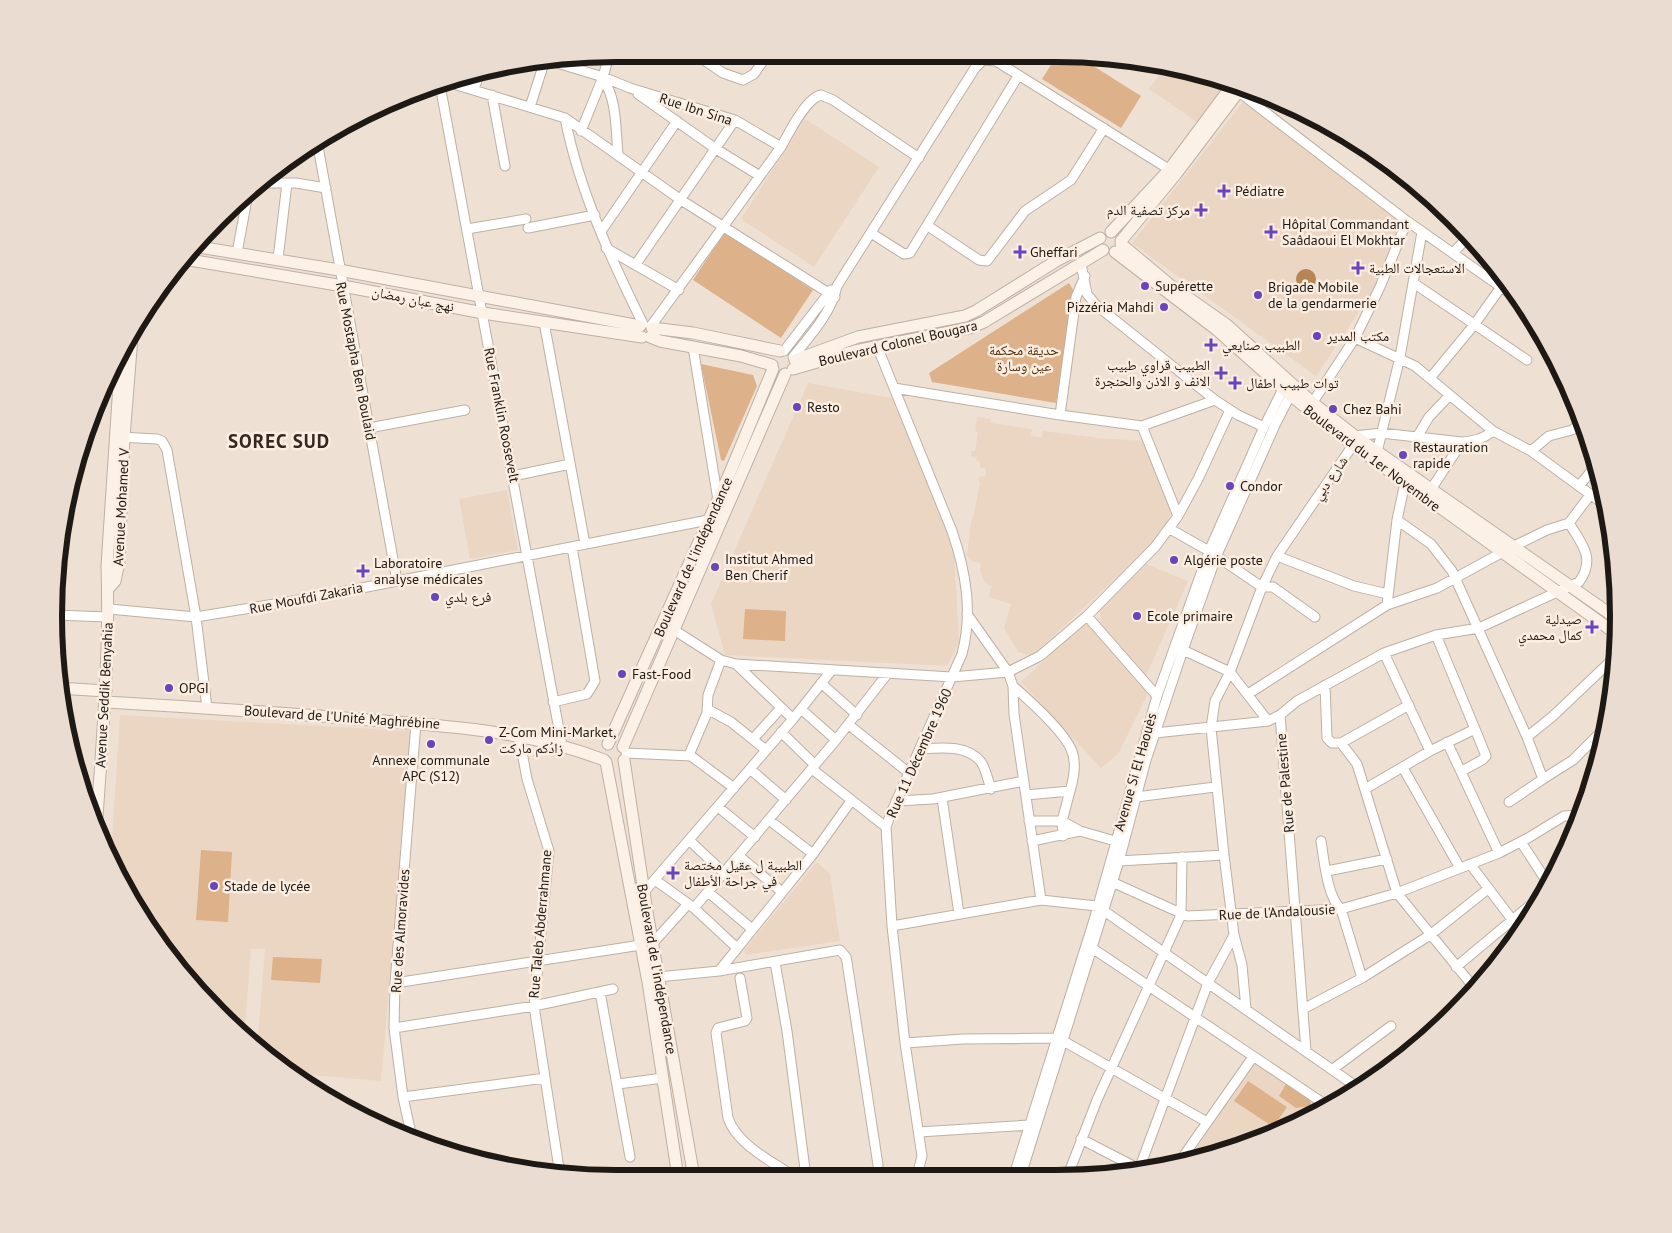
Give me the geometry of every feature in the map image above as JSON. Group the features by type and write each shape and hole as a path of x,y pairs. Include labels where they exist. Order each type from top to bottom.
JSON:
{"main road":[{"path":"1101,244 1108,253 1119,246 1233,92"},
{"path":"1101,244 1104,234 1111,232 1172,172"},
{"path":"1111,232 1118,234 1119,246"},
{"path":"788,360 858,337 970,313 1056,261 1101,244"},
{"name":"Boulevard Colonel Bougara","path":"788,360 877,346 970,328 984,322 1081,264 1101,244"},
{"name":"نهج عبان رمضان","path":"192,260 483,313 544,322 646,330 694,333 788,360 778,373 773,367 741,356 660,341 646,330 339,270 237,253 206,245"},
{"name":"Boulevard du 1er Novembre","path":"1119,246 1235,345 1354,441 1428,493 1512,546 1610,614"},
{"name":"Avenue Mohamed V","path":"119,437 130,352"},
{"name":"Boulevard de l'indépendance","path":"606,745 718,500 773,367 774,356 788,360 624,753 644,892 647,945 677,1170"},
{"name":"Avenue Mohamed V","path":"109,588 115,581 119,562 119,437 113,386"},
{"name":"Boulevard du 1er Novembre","path":"1354,441 1377,452 1406,478"},
{"name":"Boulevard du 1er Novembre","path":"1428,493 1501,553 1609,629"},
{"path":"700,537 712,543"},
{"name":"Avenue Seddik Benyahia","path":"98,810 106,696 109,588"},
{"name":"Boulevard de l'Unité Maghrébine","path":"67,690 207,708 458,726 519,736 576,749 605,761"},
{"path":"614,742 624,753 615,766 605,761 602,753 606,745 614,742"},
{"name":"Boulevard de l'Unité Maghrébine","path":"576,749 606,745"},
{"name":"Boulevard de l'indépendance","path":"605,761 647,945 658,977 693,1170"}],"street":[{"path":"581,131 603,78 607,62"},
{"path":"706,62 723,73 744,80 754,74 762,62"},
{"path":"788,360 979,62"},
{"path":"997,62 1172,172"},
{"name":"Rue Ibn Sina","path":"564,65 630,88 735,120 781,147"},
{"path":"530,107 543,67"},
{"path":"871,233 907,255 912,250 1018,76"},
{"path":"603,78 613,106 618,154"},
{"path":"474,89 477,80"},
{"path":"460,85 565,118 680,200 831,295"},
{"path":"630,88 716,150 760,176"},
{"name":"Rue Franklin Roosevelt","path":"441,91 481,298 562,746"},
{"path":"492,95 505,166"},
{"path":"565,118 574,162 602,230 606,248 646,330 679,290 781,147 812,99 821,95 833,100 919,158"},
{"path":"1248,97 1407,221 1500,286"},
{"path":"636,264 735,120"},
{"path":"602,230 677,121"},
{"path":"928,226 979,260 988,261 1024,211 1071,180 1104,128"},
{"name":"Rue Mostapha Ben Boulaid","path":"318,150 397,581"},
{"path":"272,183 296,182 326,188"},
{"path":"278,260 287,183"},
{"path":"237,253 246,205"},
{"path":"467,229 595,215"},
{"path":"1310,407 1355,338 1380,287 1407,221"},
{"path":"1377,452 1415,284 1422,232"},
{"path":"1453,254 1463,242"},
{"path":"606,248 679,290"},
{"path":"1081,264 1087,294 1096,304 1215,400 1230,410 1264,427"},
{"path":"1060,416 1076,297 1084,276"},
{"path":"1415,284 1474,326 1527,360"},
{"path":"1431,377 1474,326 1501,287"},
{"path":"544,322 585,544"},
{"path":"1355,338 1400,357 1431,377 1493,431 1530,451 1597,500"},
{"name":"Rue 11 Décembre 1960","path":"877,346 918,444 959,553 967,590 966,638 952,677 886,828 892,926 905,1043 922,1156 918,1170"},
{"path":"693,347 718,500"},
{"path":"894,388 1060,416 1142,426 1215,400"},
{"name":"Avenue Si El Haouès","path":"1022,1170 1100,908 1119,861 1136,797 1142,759 1157,696 1264,427 1289,388"},
{"name":"Avenue Si El Haouès","path":"1016,1170 1092,948 1115,842 1142,759 1155,733 1183,650 1212,554 1289,388"},
{"path":"1417,437 1429,417 1450,395"},
{"path":"369,428 465,410"},
{"path":"674,630 721,660 736,664 952,677 1008,672 1040,656 1087,616 1155,547 1178,516 1198,479 1230,410"},
{"path":"1142,426 1178,516"},
{"path":"1530,451 1549,436 1572,430 1576,427"},
{"path":"1354,441 1382,433 1462,442 1480,438 1493,431"},
{"path":"119,437 157,439 167,450 196,617 207,708"},
{"name":"شارع دبي","path":"1246,1009 1242,965 1234,935 1233,913 1215,787 1211,728 1215,701 1230,672 1262,587 1277,556 1354,441"},
{"path":"1428,493 1462,442"},
{"path":"513,476 570,464"},
{"path":"1580,486 1591,472"},
{"path":"1387,605 1398,520 1406,478"},
{"path":"1248,694 1387,605 1437,588 1512,546 1547,530 1569,523 1590,495"},
{"name":"Rue Moufdi Zakaria","path":"62,615 109,613 196,617 397,581 708,520"},
{"path":"1398,520 1430,544 1447,564 1456,579 1527,737 1543,779"},
{"path":"1569,523 1581,542 1588,565 1582,578 1572,587"},
{"path":"1170,529 1262,587 1273,587 1314,617"},
{"path":"553,702 587,694 595,681 572,547"},
{"path":"1277,556 1354,586 1388,594"},
{"name":"Rue de Palestine","path":"1306,1051 1305,1008 1280,715 1297,701 1384,653 1436,635 1479,628 1555,592 1572,587"},
{"path":"968,614 1008,672 1013,686 1014,714 1041,900"},
{"path":"1087,616 1157,696"},
{"path":"1436,635 1486,756 1462,771"},
{"path":"1183,650 1230,672 1268,721"},
{"path":"1384,653 1430,751"},
{"path":"689,755 707,709 708,695 721,660"},
{"path":"736,664 793,719"},
{"path":"1527,737 1553,716 1607,664"},
{"path":"644,892 793,719 831,671"},
{"path":"395,983 647,945 708,892 849,725 888,673"},
{"path":"821,683 857,715"},
{"path":"1325,685 1327,738 1332,743 1341,742 1408,705"},
{"path":"1013,686 1070,746 1074,762 1070,791 1062,821 1063,836"},
{"path":"753,740 782,708"},
{"path":"707,709 728,720 766,750"},
{"path":"801,709 836,740"},
{"path":"1155,733 1268,721 1280,715"},
{"name":"Rue des Almoravides","path":"411,1130 394,1028 395,983 416,723"},
{"path":"849,725 909,773"},
{"path":"1365,789 1430,751 1475,729"},
{"path":"781,732 814,767 886,828"},
{"name":"Rue Taleb Abderrahmane","path":"519,736 527,780 549,851 534,1006 559,1167"},
{"path":"1509,802 1573,760 1597,736"},
{"path":"1341,742 1357,764 1397,893 1470,984"},
{"path":"1448,742 1499,853"},
{"path":"920,749 951,748 975,757 981,763 991,789"},
{"path":"624,753 689,755 734,788"},
{"path":"1403,768 1460,868"},
{"path":"750,769 786,800"},
{"path":"896,802 942,798 1024,781"},
{"path":"1136,797 1215,787"},
{"path":"1026,796 1070,791"},
{"path":"942,798 959,914"},
{"path":"719,970 813,854 852,801"},
{"path":"718,806 755,837"},
{"name":"Rue de l'Andalousie","path":"1112,882 1181,915 1193,917 1233,913 1340,909 1397,893 1499,853 1564,816 1572,815"},
{"path":"770,820 813,854"},
{"path":"1029,821 1062,821 1080,830 1115,842"},
{"path":"1032,841 1063,836 1080,830"},
{"path":"689,840 724,873"},
{"path":"1321,841 1334,900 1340,909 1362,978"},
{"path":"1521,842 1544,877"},
{"path":"1119,861 1224,855"},
{"path":"739,856 782,892"},
{"path":"1070,1170 1081,1139 1147,985 1181,915 1182,857"},
{"path":"1327,872 1386,859"},
{"path":"1470,864 1515,925"},
{"path":"654,880 691,906 737,948"},
{"path":"1305,1008 1362,978 1430,935 1488,889"},
{"path":"708,892 752,929"},
{"path":"892,926 1041,900 1100,908 1353,1083"},
{"path":"1456,967 1526,908"},
{"path":"1140,1164 1208,983 1234,935"},
{"path":"1092,948 1322,1101"},
{"path":"658,977 775,962 840,950 846,957 878,1165"},
{"path":"775,962 787,1031 805,1170"},
{"path":"740,978 747,1018 745,1021 718,1028 716,1033 728,1118 733,1129 742,1138 785,1170"},
{"path":"394,1028 534,1006 613,989"},
{"path":"600,992 630,1157"},
{"path":"1333,1069 1391,1026"},
{"path":"905,1043 963,1039 1061,1039 1165,1096 1207,1122"},
{"path":"1184,1155 1253,1057"},
{"path":"404,1097 545,1078"},
{"path":"618,1084 664,1078"},
{"path":"918,1132 1030,1125"},
{"path":"1081,1139 1130,1166"}],"shaded area":[{"path":"1161,72 1226,90 1201,125 1149,89"},
{"name":"Hôpital Commandant Saâdaoui El Mokhtar","path":"1243,102 1406,221 1381,279 1316,376 1132,243"},
{"path":"805,119 879,167 814,267 741,219"},
{"path":"1306,269 1313,272 1316,279 1313,286 1306,289 1299,286 1296,279 1299,272"},
{"path":"808,383 892,398 954,548 959,643 947,666 725,655 711,604"},
{"path":"977,417 991,419 991,423 1032,429 1031,436 1042,437 1043,431 1142,441 1173,507 1162,535 1032,656 1018,652 1004,628 1011,604 988,597 992,586 985,583 980,570 981,563 972,561 967,556 971,521 980,482 978,479 981,476 985,477 986,469 980,467 980,462 976,461 977,457 971,456 972,451 975,451 978,432 975,431"},
{"path":"507,490 518,550 470,559 459,499"},
{"name":"Ecole primaire","path":"1146,564 1188,581 1146,676 1101,624 1100,610"},
{"path":"1086,622 1149,691 1118,754 1101,768 1021,682"},
{"path":"120,715 412,731 381,1081 306,1075 258,1038 265,949 251,949 245,1027 200,982 177,954 137,894 112,844"},
{"path":"817,862 830,874 840,941 746,955 744,950"},
{"path":"1256,1061 1317,1104 1268,1128 1193,1153"}],"green space":[{"path":"1053,62 1090,64 1141,96 1121,128 1042,79"},
{"path":"725,232 813,290 781,338 693,280"},
{"name":"حديقة محكمة عين وسارة","path":"1069,283 1075,293 1056,403 932,382 929,373"},
{"path":"701,364 753,375 757,386 724,461 721,460"},
{"path":"745,609 786,611 785,641 743,639"},
{"name":"Stade de lycée","path":"201,850 232,852 228,922 196,920"},
{"path":"273,957 322,959 320,983 271,980"},
{"path":"1248,1081 1287,1107 1272,1126 1234,1101"},
{"path":"1286,1084 1299,1088 1311,1098 1310,1106 1296,1108 1279,1096"}],"place":[{"name":"Pédiatre","path":"1224,191"},
{"name":"مركز تصفية الدم","path":"1201,210"},
{"name":"Hôpital Commandant Saâdaoui El Mokhtar","path":"1271,232"},
{"name":"Gheffari","path":"1020,252"},
{"name":"الاستعجالات الطبية","path":"1358,268"},
{"name":"Supérette","path":"1145,286"},
{"name":"Brigade Mobile de la gendarmerie","path":"1258,295"},
{"name":"Pizzéria Mahdi","path":"1164,307"},
{"name":"مكتب المدير","path":"1317,336"},
{"name":"الطبيب صنايعي","path":"1211,345"},
{"name":"الطبيب قراوي طبيب الانف و الاذن والحنجرة","path":"1221,373"},
{"name":"توات طبيب اطفال","path":"1235,383"},
{"name":"Resto","path":"797,407"},
{"name":"Chez Bahi","path":"1333,409"},
{"name":"Restauration rapide","path":"1403,455"},
{"name":"Condor","path":"1230,486"},
{"name":"Algérie poste","path":"1174,560"},
{"name":"Institut Ahmed Ben Cherif","path":"715,567"},
{"name":"Laboratoire analyse médicales","path":"363,571"},
{"name":"فرع بلدي","path":"435,597"},
{"name":"Ecole primaire","path":"1137,616"},
{"name":"صيدلية كمال محمدي","path":"1592,627"},
{"name":"Fast-Food","path":"622,674"},
{"name":"OPGI","path":"169,688"},
{"name":"Z-Com Mini-Market, زادُكم ماركت","path":"489,740"},
{"name":"Annexe communale APC (S12)","path":"431,744"},
{"name":"الطبيبة ل عقيل مختصة في جراحة الأطفال","path":"673,873"},
{"name":"Stade de lycée","path":"214,886"}],"district":[{"name":"SOREC SUD","path":"279,441"}]}
